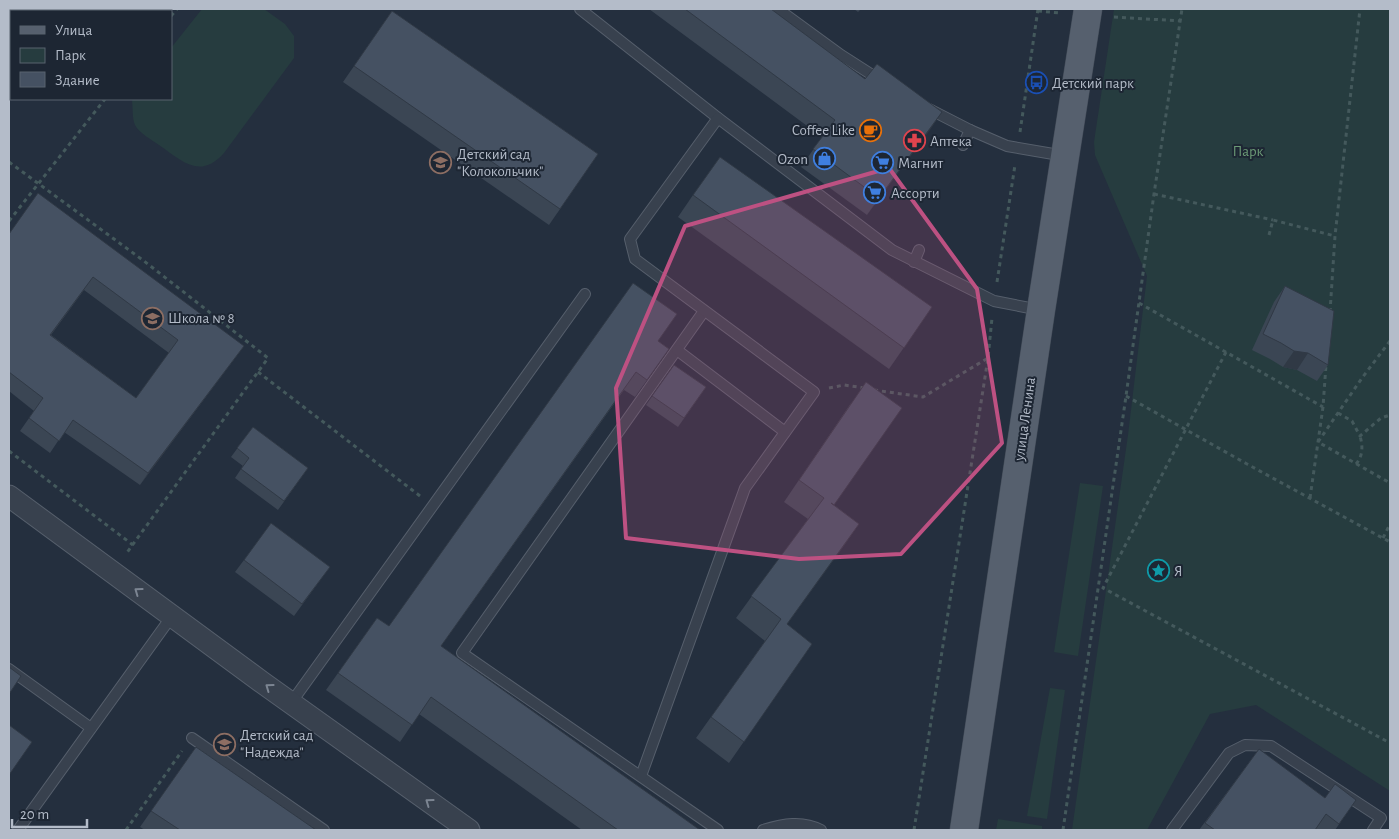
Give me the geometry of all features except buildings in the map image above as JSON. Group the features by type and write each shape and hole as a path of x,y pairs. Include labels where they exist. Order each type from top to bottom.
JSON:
{"main road":[{"name":"улица Ленина","path":"964,830 1041,310 1088,9"}],"street":[{"path":"9,496 291,703 469,830"}],"lane":[{"path":"580,9 718,118 892,250 994,301 1041,310"},
{"path":"778,9 791,13 841,55 886,83"},
{"path":"917,103 970,130 1018,148 1065,156"},
{"path":"640,776 745,488 814,392 635,259 630,239 718,118"},
{"path":"963,145 970,130"},
{"path":"914,262 919,250"},
{"path":"291,703 585,294"},
{"path":"704,311 462,653 718,830"},
{"path":"677,350 785,432"},
{"path":"18,830 172,616"},
{"path":"9,669 91,728"},
{"path":"192,738 324,830"},
{"path":"1172,830 1229,752 1245,745 1271,746 1381,818 1373,830"},
{"path":"763,830 788,823 812,825 821,830"}],"path":[{"path":"914,830 988,358 994,301 1038,9"},
{"path":"1063,830 1182,9"},
{"path":"1330,317 1335,236 1360,9"},
{"path":"9,220 104,100"},
{"path":"9,162 144,261 268,358 113,572"},
{"path":"1154,194 1273,220 1335,236"},
{"path":"1269,235 1273,220"},
{"path":"1139,302 1323,407"},
{"path":"1318,442 1390,341"},
{"path":"1226,352 1103,588 1390,743"},
{"path":"814,392 844,385 922,397 988,358"},
{"path":"1310,498 1323,407 1327,362"},
{"path":"258,372 433,506"},
{"path":"1126,396 1184,430 1390,542"},
{"path":"1338,413 1352,421 1360,436 1362,450 1356,464"},
{"path":"1360,436 1382,418 1390,415"},
{"path":"1318,442 1390,483"},
{"path":"9,451 132,545"},
{"path":"1383,538 1390,524"},
{"path":"126,830 192,738"}],"highlighted area":[{"path":"889,168 977,289 1002,443 901,554 799,559 626,538 616,388 685,226"}],"green space":[{"path":"202,9 264,9 285,24 294,36 294,58 224,153 207,165 199,167 183,162 139,131 134,122 132,100 172,100 172,47"},
{"name":"Парк","path":"1114,9 1390,9 1390,791 1256,705 1210,714 1147,830 1072,830 1128,435 1147,276 1095,155 1094,142"},
{"path":"1080,483 1103,486 1078,656 1054,652"},
{"path":"1050,688 1065,690 1047,819 1027,816"},
{"path":"998,819 1042,826 1042,830 996,830"}],"place":[{"name":"Детский парк","path":"1036,83"},
{"name":"Coffee Like","path":"871,130"},
{"name":"Аптека","path":"914,141"},
{"name":"Ozon","path":"824,159"},
{"name":"Детский сад \"Колокольчик\"","path":"441,163"},
{"name":"Магнит","path":"882,163"},
{"name":"Ассорти","path":"875,193"},
{"name":"Школа № 8","path":"152,318"},
{"name":"Я","path":"1158,571"},
{"name":"Детский сад \"Надежда\"","path":"224,744"}]}
